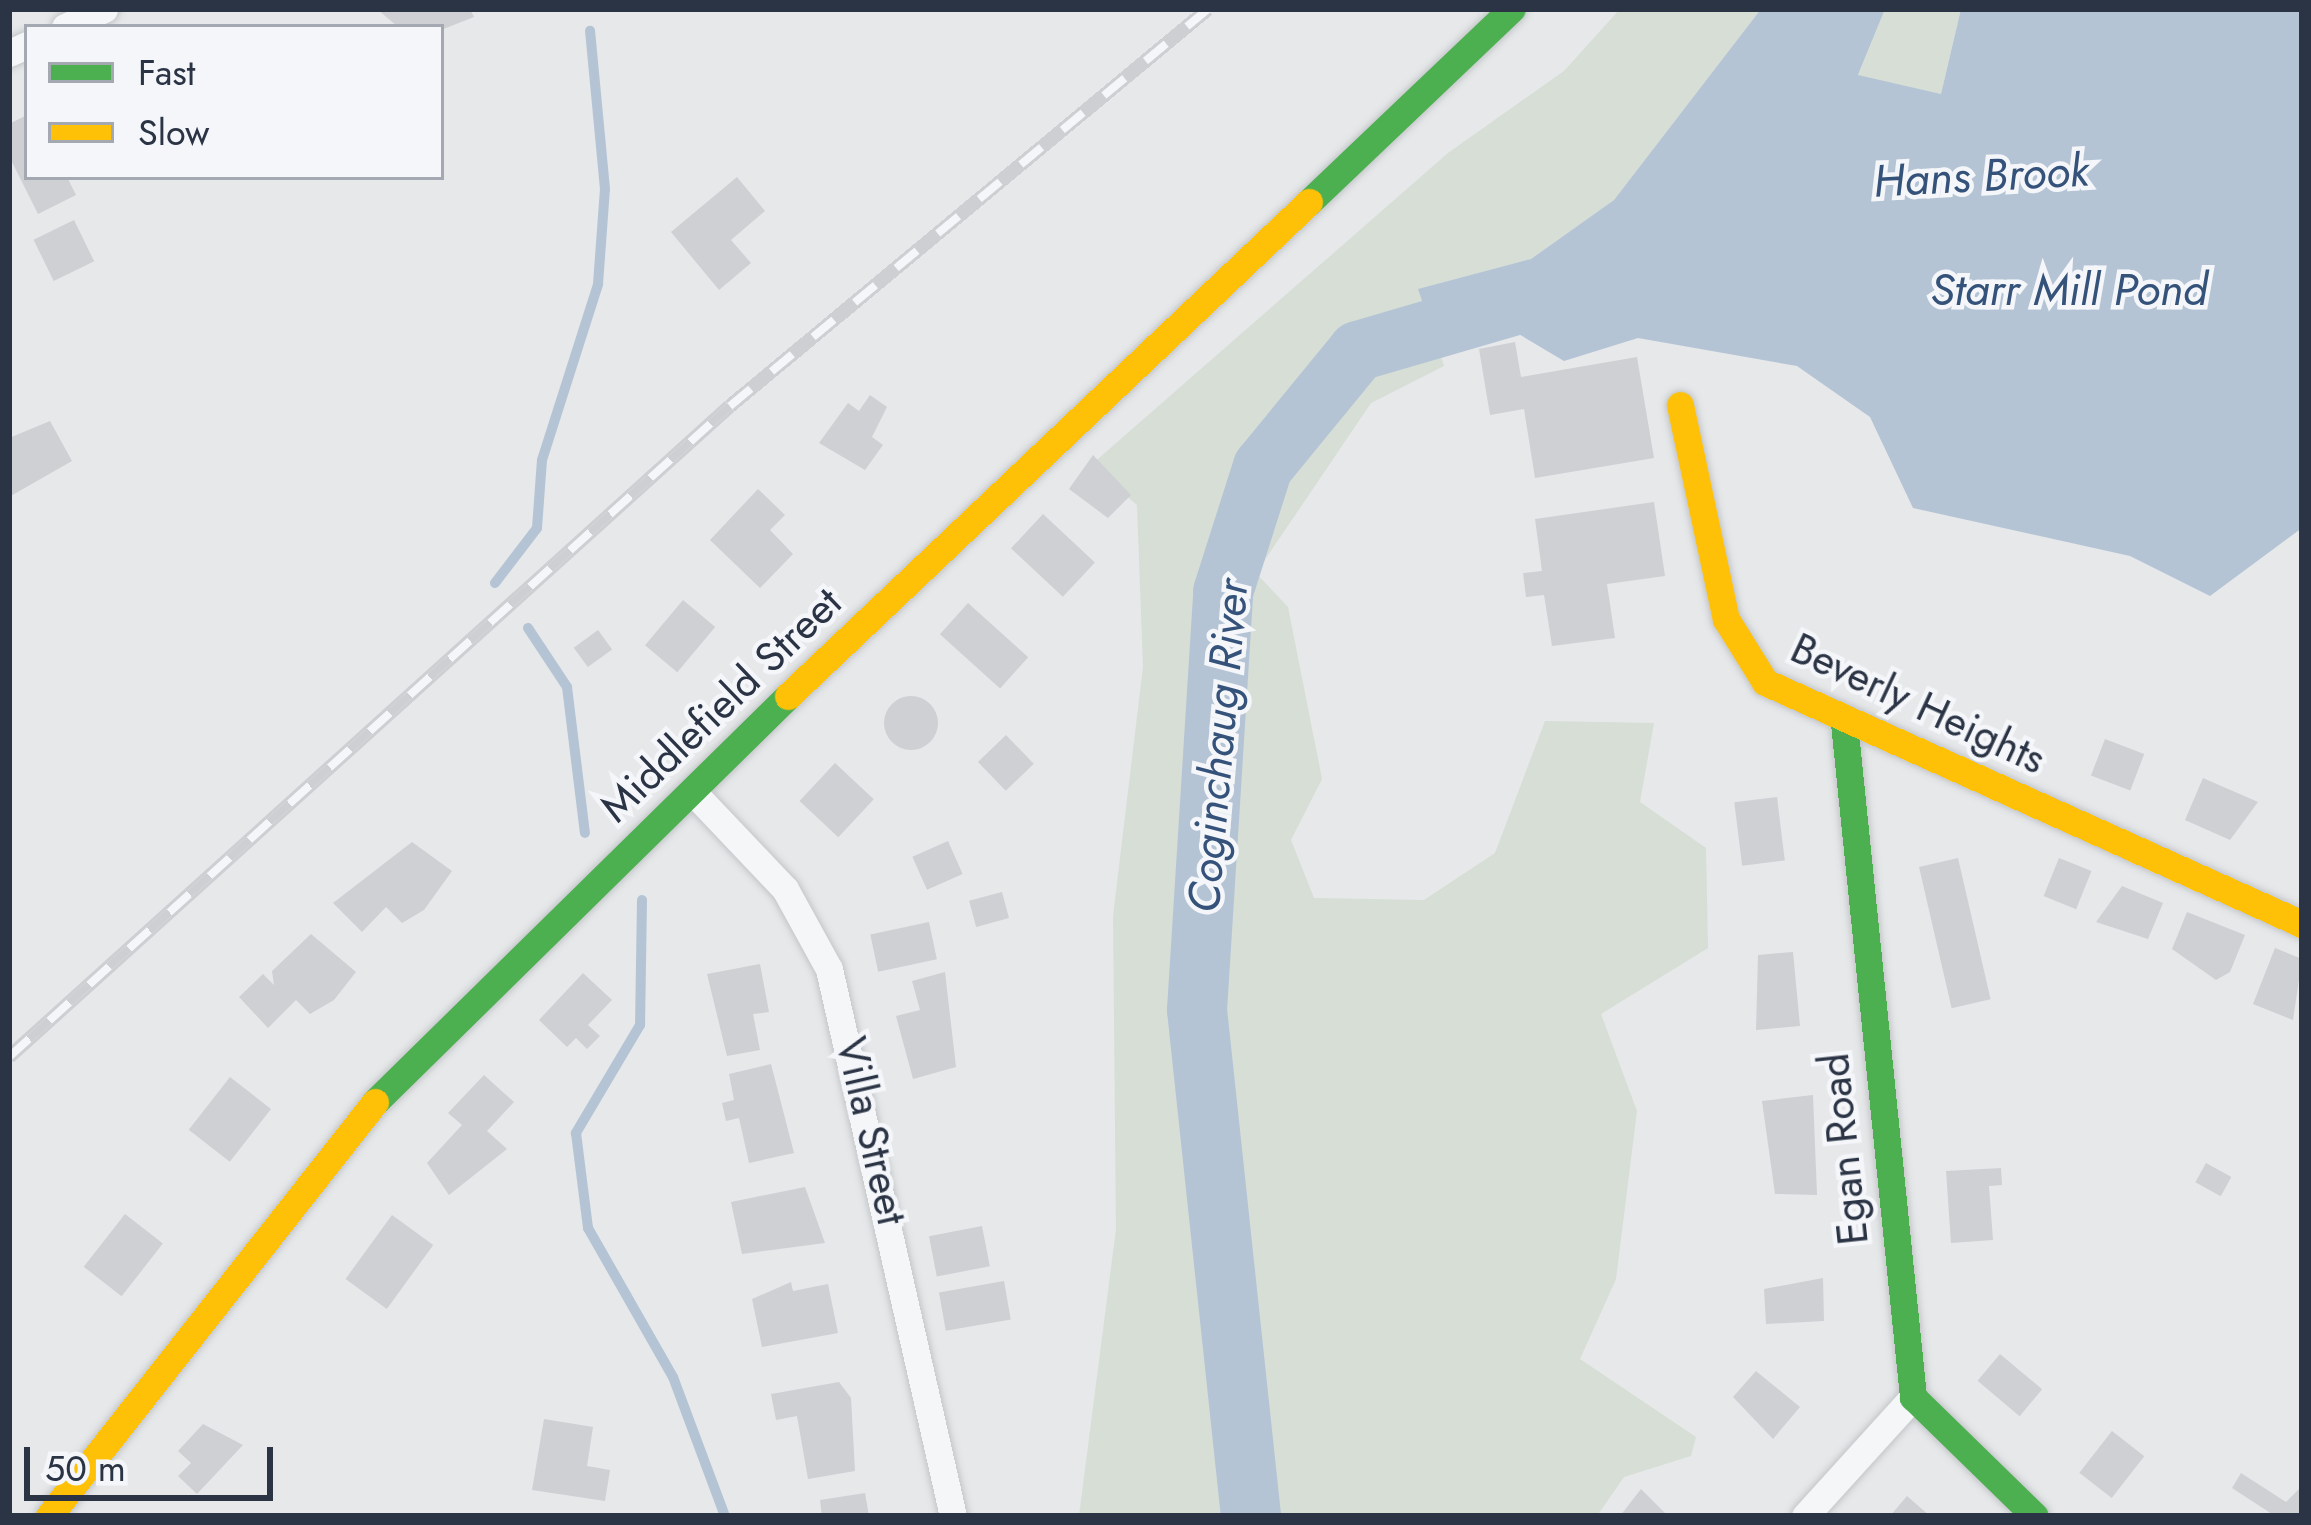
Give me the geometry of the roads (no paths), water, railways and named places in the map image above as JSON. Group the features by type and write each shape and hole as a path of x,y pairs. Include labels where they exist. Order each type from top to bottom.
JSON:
{"main road":[{"name":"Middlefield Street","path":"49,1516 385,1086 1512,9"},
{"name":"Beverly Heights","path":"1680,405 1740,652 1765,682 1844,723 2302,923"},
{"name":"Egan Road","path":"1844,723 1913,1397"},
{"path":"1913,1397 2035,1516"}],"street":[{"path":"72,24 104,9"},
{"name":"Villa Street","path":"692,791 785,889 829,969 953,1516"},
{"path":"1804,1516 1913,1397"}],"water":[{"name":"Starr Mill Pond","path":"1761,9 1885,9 1858,75 1941,94 1961,9 2302,9 2302,528 2210,596 2130,556 1913,508 1870,417 1797,366 1638,338 1564,361 1512,330 1438,347 1418,289 1531,259 1614,200"}],"waterway":[{"path":"495,583 537,528 542,460 598,284 605,189 590,31"},
{"name":"Coginchaug River","path":"1251,1516 1197,1010 1223,592 1263,467 1358,351 1512,306"},
{"path":"528,628 567,687 585,833"},
{"path":"642,900 640,1025 576,1133 588,1228 673,1377 725,1516"}],"railway":[{"path":"9,1057 730,406 1208,9"}],"water label":[{"name":"Hans Brook","path":"1981,176"}]}
